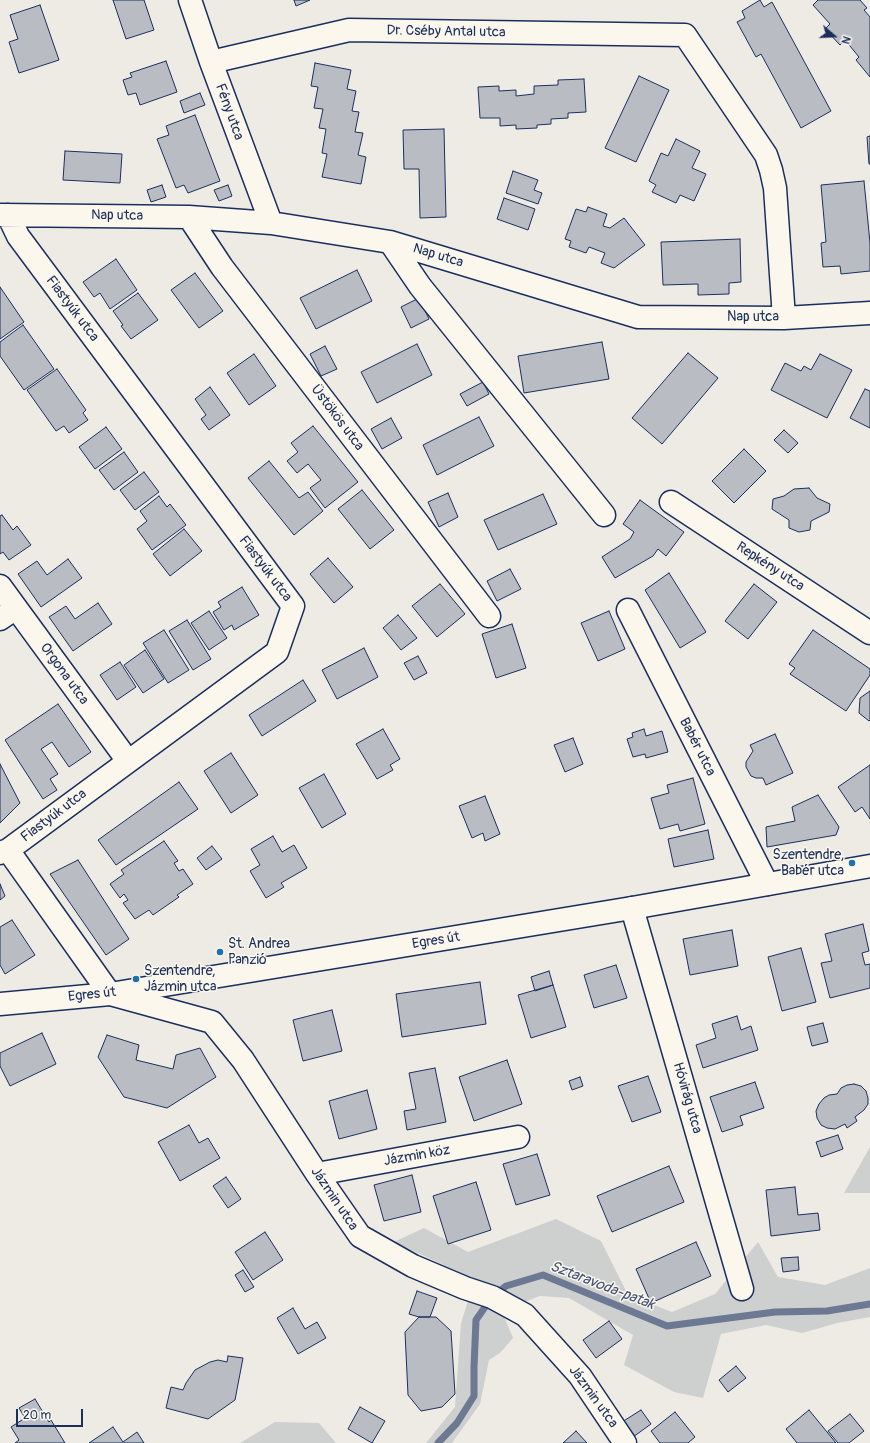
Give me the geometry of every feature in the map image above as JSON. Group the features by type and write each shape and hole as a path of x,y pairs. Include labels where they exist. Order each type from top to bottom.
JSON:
{"street":[{"name":"Fény utca","path":"190,0 270,223"},
{"name":"Dr. Cséby Antal utca","path":"211,62 349,30 685,35 766,155 775,188 784,318"},
{"name":"Nap utca","path":"4,215 189,217 270,223 390,242 638,317 784,318 870,313"},
{"name":"Fiastyúk utca","path":"4,215 18,236 293,606 277,652 4,852"},
{"name":"Üstökös utca","path":"189,217 222,267 489,616"},
{"path":"390,242 420,286 604,515"},
{"name":"Repkény utca","path":"671,502 870,633"},
{"name":"Orgona utca","path":"0,586 8,614 128,761"},
{"name":"Babér utca","path":"628,610 767,884"},
{"path":"4,852 110,994"},
{"name":"Egres út","path":"0,1004 110,994 632,908 767,884 869,870"},
{"name":"Hóvirág utca","path":"632,908 742,1289"},
{"name":"Jázmin utca","path":"110,994 212,1022 243,1060 317,1174 360,1236 413,1266 465,1288 492,1297 525,1316 580,1376 625,1443"},
{"name":"Jázmin köz","path":"317,1174 518,1137"}],"shaded area":[{"path":"870,1147 870,1193 844,1193"},
{"path":"556,1219 601,1241 628,1295 672,1312 715,1294 758,1242 778,1277 825,1285 870,1268 870,1317 837,1323 802,1333 766,1325 721,1334 703,1398 674,1392 624,1365 633,1335 569,1298 540,1296 524,1302 394,1242 424,1228 468,1252"},
{"path":"469,1298 503,1314 513,1338 500,1353 489,1360 480,1404 452,1443 426,1443 455,1407 461,1323"},
{"path":"275,1422 319,1423 336,1443 240,1443"}],"building":[{"path":"113,0 144,0 154,30 126,39"},
{"path":"294,0 310,0 296,6"},
{"path":"760,0 764,7 772,2 831,111 801,128 761,54 756,57 737,22 745,18 742,11"},
{"path":"818,0 860,0 867,8 864,10 870,17 870,77 856,60 859,57 845,40 840,45 825,29 830,24 813,5"},
{"path":"40,5 59,60 19,73 9,42 18,39 10,15"},
{"path":"166,61 177,92 140,105 136,93 128,95 123,80 132,77 130,73"},
{"path":"315,63 351,70 347,89 356,91 352,111 359,112 355,132 363,133 358,155 366,157 361,184 322,177 327,154 322,153 326,129 319,128 323,109 314,108 318,87 311,86"},
{"path":"639,76 669,90 636,162 605,148"},
{"path":"584,79 586,112 568,113 568,118 551,119 551,124 537,125 537,128 516,129 516,125 500,126 500,118 480,118 478,87 499,86 499,91 516,90 516,96 534,94 534,86 558,85 558,80"},
{"path":"200,93 205,105 184,113 180,101"},
{"path":"195,115 220,181 188,193 184,185 176,188 157,139 169,135 166,126"},
{"path":"444,129 446,217 420,218 419,169 404,169 403,130"},
{"path":"870,136 870,164 869,164 867,137"},
{"path":"676,139 700,151 692,168 706,174 694,201 680,195 676,203 652,192 656,185 649,181 661,153 668,156"},
{"path":"65,151 122,154 120,183 63,180"},
{"path":"513,171 538,180 534,190 542,193 538,204 506,193"},
{"path":"864,181 870,243 870,271 841,274 840,266 823,267 821,243 826,242 821,185"},
{"path":"162,185 166,197 151,202 147,190"},
{"path":"228,185 232,196 219,201 214,190"},
{"path":"504,198 535,209 528,230 497,219"},
{"path":"588,207 607,214 603,226 610,228 624,218 645,245 614,268 601,263 605,253 589,247 586,253 569,247 571,241 565,239 576,209 586,212"},
{"path":"740,239 741,282 729,283 729,294 698,295 698,284 663,285 661,242"},
{"path":"116,259 137,290 110,309 100,293 94,297 83,282"},
{"path":"357,270 372,301 316,329 300,298"},
{"path":"195,273 223,311 199,328 171,290"},
{"path":"0,287 24,322 0,339"},
{"path":"138,293 158,320 131,339 121,326 123,325 113,311"},
{"path":"419,298 429,319 411,328 401,307"},
{"path":"23,325 54,369 24,390 0,356 0,342"},
{"path":"602,342 609,379 524,393 518,356"},
{"path":"417,344 432,375 377,403 361,372"},
{"path":"325,346 337,369 321,376 310,354"},
{"path":"688,353 718,378 662,444 632,418"},
{"path":"254,354 276,386 249,405 227,373"},
{"path":"820,354 852,370 827,418 771,390 785,363 801,371 804,366 811,370"},
{"path":"57,369 86,410 83,413 88,420 69,433 64,426 56,431 27,390"},
{"path":"483,382 489,394 467,406 460,394"},
{"path":"210,387 230,415 209,430 201,419 206,415 195,399"},
{"path":"865,389 870,391 870,428 850,418"},
{"path":"479,417 494,446 437,475 423,445"},
{"path":"391,418 402,438 382,449 371,429"},
{"path":"313,426 358,482 325,508 310,488 321,480 308,464 297,473 287,461 298,452 291,443"},
{"path":"106,427 122,449 95,469 79,447"},
{"path":"784,430 798,443 788,453 774,440"},
{"path":"744,449 766,471 734,503 712,481"},
{"path":"124,452 138,472 114,490 99,470"},
{"path":"269,461 299,498 308,492 323,511 294,535 248,478"},
{"path":"144,472 159,492 135,510 120,490"},
{"path":"809,488 817,498 830,504 829,512 811,521 810,530 799,532 789,528 789,520 772,509 773,499 784,496 794,489"},
{"path":"362,490 394,530 370,549 338,509"},
{"path":"448,493 458,517 439,527 428,502"},
{"path":"543,494 557,524 498,550 484,520"},
{"path":"159,496 167,507 170,504 186,525 152,550 137,529 147,521 140,511"},
{"path":"640,500 684,532 666,556 658,549 653,556 615,578 602,557 630,539 634,532 623,524"},
{"path":"2,515 13,530 17,526 31,545 9,560 3,552 0,554 0,516"},
{"path":"184,529 202,551 170,576 153,554"},
{"path":"328,558 353,587 334,603 310,574"},
{"path":"68,559 82,578 41,607 18,574 37,561 47,575"},
{"path":"510,569 521,589 497,601 487,581"},
{"path":"669,573 706,632 680,648 645,590"},
{"path":"440,584 465,614 437,637 412,606"},
{"path":"754,584 777,602 748,639 725,621"},
{"path":"242,587 259,615 234,630 232,625 224,630 213,612 221,607 218,602"},
{"path":"98,603 112,624 73,651 49,617 66,606 75,619"},
{"path":"209,611 227,638 209,650 191,623"},
{"path":"609,611 625,649 598,661 581,623"},
{"path":"398,615 417,638 401,650 383,628"},
{"path":"187,620 211,659 193,670 169,631"},
{"path":"512,624 526,668 496,678 482,634"},
{"path":"164,630 189,670 168,683 143,643"},
{"path":"813,630 870,669 870,675 846,711 790,674 795,668 789,664"},
{"path":"364,648 378,677 337,699 322,670"},
{"path":"145,650 164,679 143,693 124,665"},
{"path":"418,656 427,673 414,680 404,663"},
{"path":"120,662 136,687 117,700 100,675"},
{"path":"303,680 316,701 262,736 249,715"},
{"path":"870,691 869,721 859,713 860,698"},
{"path":"58,704 91,752 69,767 52,742 41,749 58,774 50,779 57,790 43,799 5,740"},
{"path":"383,729 400,759 390,765 393,770 377,779 356,744"},
{"path":"644,729 646,736 662,731 668,752 646,758 645,754 633,757 627,739 633,737 632,733"},
{"path":"775,734 793,773 766,785 763,778 751,776 746,767 746,762 753,751 750,745"},
{"path":"573,738 583,764 565,772 554,745"},
{"path":"231,753 258,795 231,813 204,771"},
{"path":"0,764 20,803 0,823"},
{"path":"870,765 870,819 862,807 855,812 838,787"},
{"path":"324,774 346,814 322,828 299,788"},
{"path":"693,778 705,824 680,831 678,824 660,829 651,798 669,793 667,785"},
{"path":"179,782 198,809 116,865 98,840"},
{"path":"818,795 839,827 836,835 767,847 766,827 795,821 792,807"},
{"path":"485,796 500,834 485,841 483,833 472,838 459,806"},
{"path":"708,830 714,859 674,867 668,839"},
{"path":"273,836 282,852 294,845 307,868 281,883 284,887 266,898 250,871 260,865 251,849"},
{"path":"164,841 178,861 174,863 179,871 183,869 193,884 177,895 179,897 153,915 149,910 135,919 123,903 128,900 124,894 120,898 110,884 124,874 121,870"},
{"path":"212,846 222,859 206,870 197,858"},
{"path":"78,860 129,939 106,955 50,874"},
{"path":"0,884 5,896 0,900"},
{"path":"12,920 35,955 5,974 0,965 0,927"},
{"path":"863,924 869,951 862,953 865,965 870,964 870,988 830,998 821,963 832,961 825,934"},
{"path":"732,930 738,966 690,975 683,939"},
{"path":"801,948 816,1002 782,1011 768,957"},
{"path":"616,965 627,998 594,1008 584,975"},
{"path":"549,971 553,985 535,991 531,977"},
{"path":"480,982 486,1024 402,1037 396,994"},
{"path":"553,985 566,1027 531,1038 518,995"},
{"path":"332,1010 342,1051 303,1061 293,1020"},
{"path":"737,1016 741,1030 751,1026 758,1050 703,1068 696,1045 716,1038 712,1024"},
{"path":"823,1023 828,1042 812,1046 807,1027"},
{"path":"42,1033 56,1064 10,1086 0,1066 0,1053"},
{"path":"107,1035 139,1045 136,1060 173,1069 176,1055 200,1048 216,1077 167,1108 124,1097 98,1057"},
{"path":"507,1060 522,1104 474,1121 459,1077"},
{"path":"435,1068 446,1122 407,1130 404,1111 416,1109 409,1073"},
{"path":"648,1076 661,1112 632,1122 618,1086"},
{"path":"580,1077 583,1086 572,1090 569,1081"},
{"path":"755,1082 764,1108 740,1116 743,1125 722,1132 710,1097"},
{"path":"854,1084 861,1086 866,1091 868,1098 868,1104 864,1110 855,1117 857,1121 847,1128 845,1124 835,1129 827,1128 821,1125 817,1118 816,1111 819,1104 829,1095 837,1094 841,1088"},
{"path":"367,1090 377,1129 339,1139 329,1101"},
{"path":"189,1125 199,1143 208,1138 220,1158 180,1181 158,1142"},
{"path":"838,1135 843,1149 821,1157 816,1142"},
{"path":"537,1154 550,1195 516,1205 503,1164"},
{"path":"669,1166 684,1202 612,1232 597,1196"},
{"path":"412,1175 421,1212 384,1221 374,1185"},
{"path":"226,1177 241,1199 228,1208 213,1186"},
{"path":"476,1182 491,1230 448,1244 433,1196"},
{"path":"795,1187 798,1215 818,1213 820,1230 771,1236 766,1190"},
{"path":"265,1232 283,1260 253,1280 235,1252"},
{"path":"696,1242 711,1276 651,1303 636,1269"},
{"path":"798,1257 799,1270 783,1272 781,1258"},
{"path":"243,1270 254,1287 245,1292 235,1275"},
{"path":"417,1291 437,1298 430,1317 419,1317 409,1314"},
{"path":"293,1308 305,1329 317,1322 326,1338 298,1354 277,1318"},
{"path":"419,1317 436,1317 451,1331 455,1394 442,1407 421,1411 408,1395 405,1332"},
{"path":"609,1321 622,1339 596,1358 583,1340"},
{"path":"228,1356 243,1358 235,1400 208,1419 166,1408 171,1387 183,1390 195,1370 210,1362 218,1360 227,1362"},
{"path":"736,1366 746,1378 728,1392 719,1380"},
{"path":"35,1399 49,1422 51,1420 65,1443 15,1443 19,1440 11,1427 25,1418 19,1408"},
{"path":"360,1407 385,1421 372,1443 348,1429"},
{"path":"641,1410 651,1424 633,1437 622,1422"},
{"path":"809,1410 836,1443 797,1443 786,1429"},
{"path":"675,1412 695,1437 688,1443 660,1443 651,1431"},
{"path":"850,1414 864,1431 849,1443 838,1443 828,1431"},
{"path":"113,1427 123,1442 137,1432 144,1443 89,1443"},
{"path":"576,1431 587,1443 563,1443"}],"waterway":[{"name":"Sztaravoda-patak","path":"438,1443 457,1423 474,1396 476,1320 492,1297 506,1286 543,1275 667,1326 775,1312 827,1311 870,1304"}],"place":[{"name":"Szentendre, Babér utca","path":"852,863"},
{"name":"St. Andrea Panzió","path":"220,952"},
{"name":"Szentendre, Jázmin utca","path":"136,979"}]}
